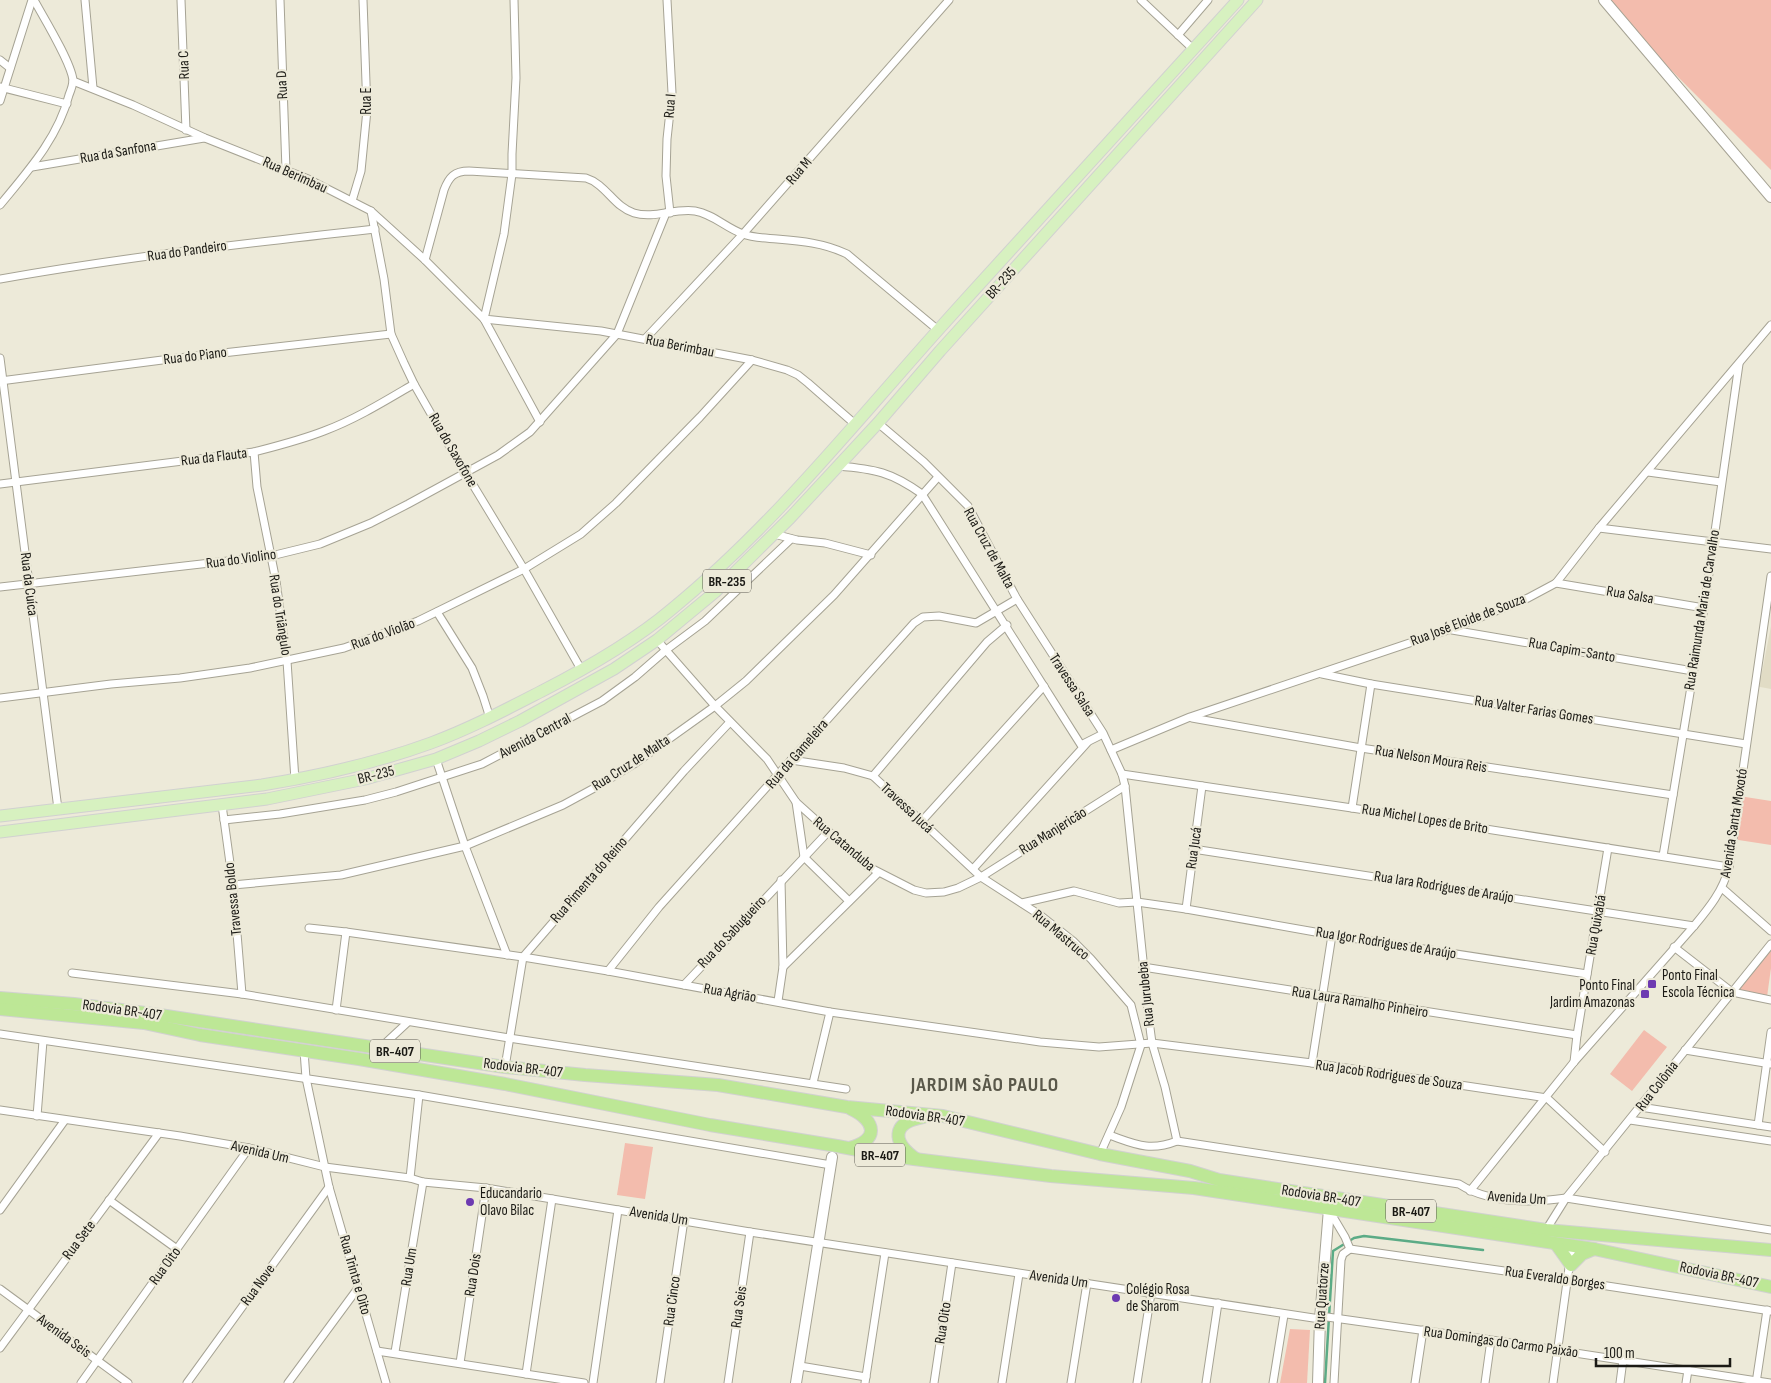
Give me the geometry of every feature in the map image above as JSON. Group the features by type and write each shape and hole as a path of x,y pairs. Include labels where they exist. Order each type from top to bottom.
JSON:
{"highway":[{"name":"Rodovia BR-407","path":"0,998 74,1004 154,1014 505,1067 586,1075 718,1084 847,1107 943,1116 1100,1154 1190,1171 1219,1180 1546,1230 1771,1250"},
{"name":"BR-407","path":"0,1009 124,1021 304,1051"},
{"name":"Rodovia BR-407","path":"304,1051 505,1084 710,1126 916,1159 1068,1178 1194,1188 1594,1249 1771,1287"},
{"path":"847,1107 866,1118 871,1124 872,1133 864,1143 847,1148"},
{"path":"916,1159 905,1151 899,1142 900,1129 914,1119 943,1116"},
{"path":"1556,1244 1571,1265 1582,1254 1594,1249"}],"main road":[{"name":"BR-235","path":"0,816 295,780 359,765 430,743 490,718 582,671 672,609 771,516 856,425 938,330 1238,0"},
{"name":"BR-235","path":"0,832 267,799 365,779 436,759 480,741 520,721 600,677 657,640 743,566 838,466 1256,0"},
{"path":"672,609 682,620"}],"street":[{"path":"0,101 2,88 33,0"},
{"path":"0,205 32,167 56,131 67,104 73,81 65,59 33,0"},
{"path":"85,0 92,88"},
{"name":"Rua C","path":"181,0 186,130"},
{"name":"Rua D","path":"280,0 286,170"},
{"name":"Rua E","path":"352,201 361,171 368,110 363,0"},
{"path":"484,318 504,234 512,174 512,132 516,78 514,0"},
{"name":"Rua I","path":"667,0 672,93 667,140 668,213"},
{"name":"Rua M","path":"645,339 743,234 949,0"},
{"path":"1141,0 1193,50"},
{"path":"1178,35 1208,0"},
{"path":"1604,0 1771,197"},
{"path":"0,60 10,68"},
{"name":"Rua Berimbau","path":"73,81 205,138 286,170 371,211 425,260 484,318 540,422"},
{"path":"2,88 67,104"},
{"name":"Rua da Sanfona","path":"32,167 205,138"},
{"path":"425,260 444,190 452,175 468,170 586,178 598,184 618,204 628,211 637,214 654,215 681,210 696,211 716,219 743,234 831,246 847,254 938,330"},
{"name":"Rua do Saxofone","path":"371,211 384,279 391,334 414,384 524,568 582,671"},
{"name":"Rua do Violino","path":"0,587 270,556 320,544 371,523 466,472 516,443 530,432 617,334 668,213"},
{"name":"Rua do Pandeiro","path":"0,279 207,248 375,229"},
{"name":"Rua Berimbau","path":"484,318 617,334 752,360 786,370 798,376 856,425"},
{"name":"Rua José Eloide de Souza","path":"1111,750 1190,717 1451,629 1528,598 1556,583 1599,528 1771,325"},
{"name":"Rua do Piano","path":"2,381 170,359 391,334"},
{"name":"Rua da Cuíca","path":"0,358 58,809"},
{"name":"Rua do Violão","path":"0,698 180,678 287,660 344,648 418,621 524,568 581,534 700,417 752,360"},
{"name":"Rua Raimunda Maria de Carvalho","path":"1663,856 1704,608 1739,364"},
{"name":"Rua da Flauta","path":"0,484 254,452 283,445 325,431 355,417 414,384"},
{"name":"Rua Cruz de Malta","path":"878,423 924,462 968,506 1017,599"},
{"name":"Rua do Triângulo","path":"254,452 257,487 287,660 295,780"},
{"path":"838,466 882,471 908,484 922,494"},
{"path":"1648,472 1721,482"},
{"name":"Rua Cruz de Malta","path":"233,885 340,875 465,846 563,805 598,786 634,764 715,706 746,681 834,595 938,477"},
{"name":"Travessa Salsa","path":"922,494 1044,686 1084,744"},
{"path":"1599,528 1771,548"},
{"path":"774,534 871,554"},
{"name":"Avenida Central","path":"224,820 280,814 366,800 482,764 602,702 705,621 791,538"},
{"name":"Avenida Santa Moxotó","path":"1470,1191 1547,1098 1574,1062 1694,926 1722,888 1728,866 1771,576"},
{"name":"Rua Salsa","path":"1556,583 1704,608"},
{"name":"Travessa Salsa","path":"1017,599 1103,734 1122,774"},
{"name":"Rua da Gameleira","path":"608,971 659,907 914,623 923,616 940,616 976,623 1017,599"},
{"path":"437,612 472,668 490,718"},
{"path":"873,776 987,642 1007,626"},
{"name":"Rua Capim-Santo","path":"1451,629 1693,671"},
{"path":"657,640 715,706 767,759 779,775"},
{"name":"Rua Valter Farias Gomes","path":"1322,674 1371,684 1746,744"},
{"path":"1352,808 1371,684"},
{"path":"921,822 1044,686"},
{"name":"Rua Nelson Moura Reis","path":"1190,717 1361,748 1673,796"},
{"name":"Rua Pimenta do Reino","path":"523,957 684,770 730,722"},
{"path":"973,869 1084,744 1103,734"},
{"path":"436,759 465,846 506,955"},
{"name":"Travessa Jucá","path":"791,760 844,768 873,776 981,877 1022,904"},
{"name":"Rua Michel Lopes de Brito","path":"1122,774 1728,866"},
{"name":"Rua Jurubeba","path":"1122,774 1125,786 1152,1043 1160,1065 1177,1141"},
{"name":"Rua Catanduba","path":"779,775 796,802 854,856 878,872 914,890 926,893 944,892 958,888 981,877"},
{"name":"Rua Manjericão","path":"981,877 1125,786"},
{"name":"Rua Jucá","path":"1186,909 1202,786"},
{"path":"796,802 804,857 850,902"},
{"name":"Travessa Boldo","path":"222,804 233,885 242,994"},
{"name":"Rua do Sabugueiro","path":"684,985 828,832"},
{"name":"Rua Quixabá","path":"1574,1062 1608,848"},
{"name":"Rua Iara Rodrigues de Araújo","path":"1194,849 1694,926"},
{"path":"783,967 878,872"},
{"name":"Rua do Sabugueiro","path":"778,1001 783,967 781,880"},
{"path":"1722,888 1771,931"},
{"name":"Rua Mastruco","path":"1022,904 1074,891 1119,903 1137,902 1186,909"},
{"name":"Rua Mastruco","path":"1022,904 1040,915 1072,941 1131,1005 1141,1045"},
{"name":"Rua Igor Rodrigues de Araújo","path":"1186,909 1332,935 1587,974"},
{"name":"Rua Agrião","path":"309,928 523,957 778,1001 830,1012 1040,1042 1099,1047 1152,1043"},
{"path":"336,1010 346,932"},
{"path":"1312,1063 1332,935"},
{"name":"Rua Colônia","path":"1546,1230 1566,1198 1771,944"},
{"path":"1674,947 1732,992 1771,1000"},
{"path":"505,1067 523,957"},
{"name":"Rua Laura Ramalho Pinheiro","path":"1144,967 1577,1035"},
{"path":"72,973 242,994 509,1038 846,1089"},
{"path":"814,1083 830,1012"},
{"path":"380,1049 408,1022"},
{"path":"1758,1125 1769,1063 1771,1032"},
{"path":"0,1034 419,1095 832,1161 796,1383"},
{"path":"37,1116 43,1040"},
{"name":"Rua Jacob Rodrigues de Souza","path":"1152,1043 1312,1063 1547,1098"},
{"path":"1100,1154 1122,1107 1141,1045"},
{"path":"1685,1050 1769,1063"},
{"name":"Rua Trinta e Oito","path":"304,1051 306,1078 324,1167 386,1383"},
{"path":"410,1178 419,1095"},
{"path":"1547,1098 1605,1152"},
{"path":"1640,1107 1771,1127"},
{"name":"Avenida Um","path":"0,1110 249,1148 324,1167 410,1178 423,1182 486,1188 1019,1274 1218,1303 1284,1315 1320,1318"},
{"path":"0,1210 65,1120"},
{"path":"1630,1120 1771,1142"},
{"name":"Rua Sete","path":"0,1348 159,1133"},
{"path":"1108,1135 1144,1147 1163,1146 1177,1141"},
{"name":"Avenida Um","path":"1177,1141 1459,1184 1470,1191 1487,1197 1538,1202 1566,1198 1771,1230"},
{"name":"Rua Oito","path":"81,1383 249,1148"},
{"name":"Rua Um","path":"395,1352 423,1182"},
{"name":"Rua Nove","path":"187,1383 330,1187"},
{"name":"Rua Dois","path":"460,1363 486,1188"},
{"path":"526,1374 552,1199"},
{"path":"110,1200 177,1248"},
{"path":"1329,1209 1346,1237 1350,1249 1342,1257 1334,1383"},
{"name":"Rua Quatorze","path":"1318,1383 1320,1318 1329,1209"},
{"path":"593,1383 618,1210"},
{"name":"Rua Cinco","path":"660,1383 684,1220"},
{"name":"Rua Seis","path":"728,1383 750,1232"},
{"path":"1553,1383 1571,1265 1572,1246"},
{"name":"Rua Everaldo Borges","path":"1350,1249 1769,1311"},
{"path":"800,1366 866,1380 885,1253"},
{"name":"Rua Oito","path":"934,1383 952,1263"},
{"path":"1002,1383 1019,1274"},
{"path":"1071,1383 1086,1283"},
{"path":"288,1383 358,1288"},
{"name":"Avenida Seis","path":"0,1289 128,1383"},
{"path":"1137,1383 1151,1293"},
{"path":"1206,1383 1218,1303"},
{"path":"1756,1382 1769,1311"},
{"path":"1273,1383 1284,1315"},
{"name":"Rua Domingas do Carmo Paixão","path":"1320,1318 1337,1318 1423,1330 1770,1383"},
{"path":"1415,1383 1423,1330"},
{"path":"1485,1383 1491,1340"},
{"path":"377,1351 395,1352 584,1383"},
{"path":"1620,1383 1623,1360"},
{"path":"1686,1383 1688,1370"}],"shaded area":[{"path":"1601,0 1771,0 1771,170"},
{"path":"1771,626 1771,689 1755,686 1757,677 1761,677"},
{"path":"1739,796 1771,801 1771,845 1732,839"},
{"path":"1766,948 1771,952 1767,997 1732,991"},
{"path":"1644,1030 1667,1047 1632,1091 1610,1074"},
{"path":"625,1143 653,1147 645,1199 617,1195"},
{"path":"1290,1329 1310,1330 1307,1383 1280,1383"}],"waterway":[{"path":"1325,1383 1333,1251 1354,1238 1364,1236 1483,1250"}],"place":[{"name":"Ponto Final Escola Técnica","path":"1652,984"},
{"name":"Ponto Final Jardim Amazonas","path":"1645,994"},
{"name":"Educandario Olavo Bilac","path":"470,1202"},
{"name":"Colégio Rosa de Sharom","path":"1116,1298"}],"district":[{"name":"JARDIM SÃO PAULO","path":"985,1085"}]}
